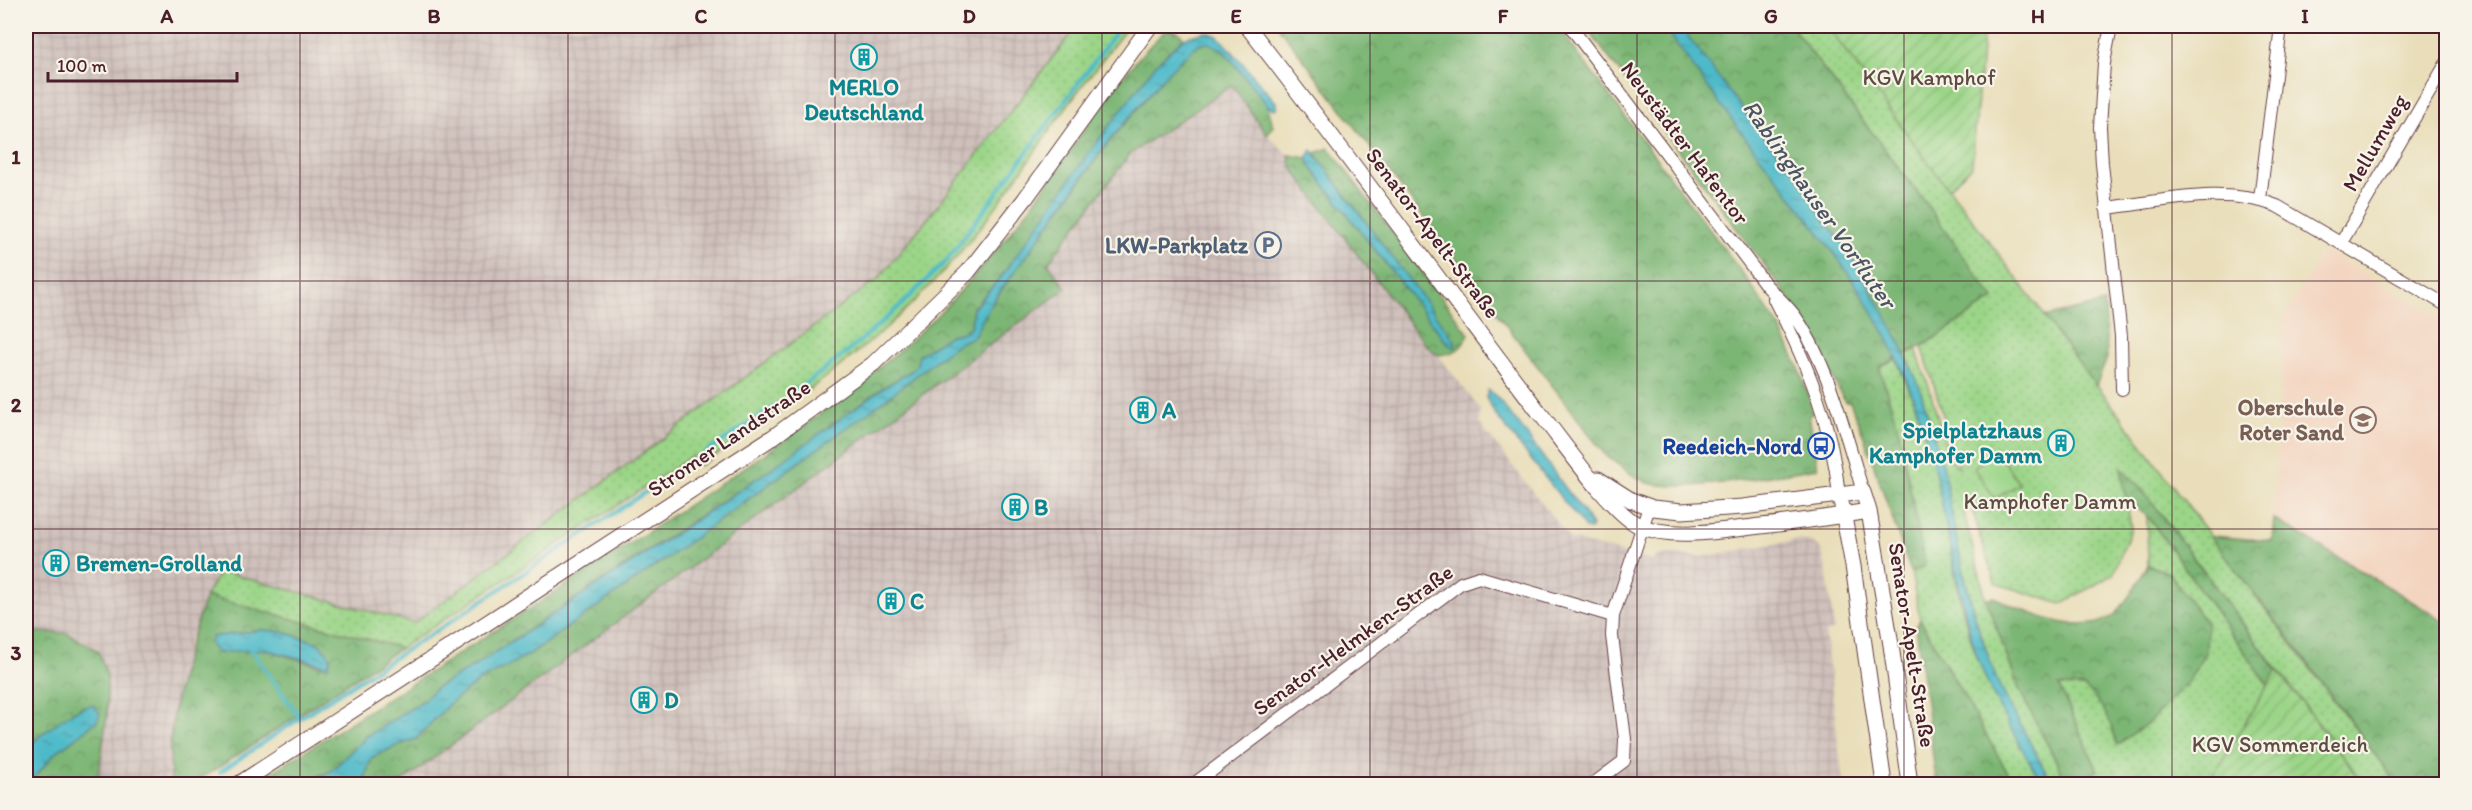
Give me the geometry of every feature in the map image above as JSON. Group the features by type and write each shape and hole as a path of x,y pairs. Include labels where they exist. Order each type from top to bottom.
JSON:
{"street":[{"name":"Stromer Landstraße","path":"239,784 773,437 873,364 968,272 1025,199 1150,26"},
{"name":"Senator-Apelt-Straße","path":"1248,26 1583,468 1626,519 1642,527 1671,532 1709,532 1869,512"},
{"name":"Neustädter Hafentor","path":"1570,26 1766,285 1797,319 1820,364 1846,434 1863,492"},
{"path":"2111,26 2104,63 2100,127 2106,208 2121,336 2122,389"},
{"path":"2260,200 2281,26"},
{"name":"Mellumweg","path":"2341,243 2446,64"},
{"path":"2106,208 2219,195 2260,200 2277,206 2446,305"},
{"name":"Neustädter Hafentor","path":"1766,285 1801,352 1819,400 1833,452 1839,495"},
{"name":"Senator-Apelt-Straße","path":"1583,468 1631,500 1649,507 1682,511 1863,492 1869,512 1891,645 1910,784"},
{"name":"Senator-Apelt-Straße","path":"1839,495 1853,566 1884,784"},
{"path":"1593,784 1624,761 1625,740 1612,636 1613,616 1649,507"},
{"name":"Senator-Helmken-Straße","path":"1194,784 1461,583 1479,578 1613,616"}],"shaded area":[{"path":"26,26 1077,26 879,278 414,623 220,571 206,596 188,644 171,734 171,784 97,784 107,716 107,675 98,651 46,632 26,632"},
{"path":"1232,85 1267,135 1289,155 1292,168 1425,344 1438,355 1480,409 1479,423 1570,539 1652,561 1657,556 1666,554 1699,557 1799,540 1812,542 1821,549 1834,630 1825,633 1843,784 399,784 1066,288 1048,263 1130,154"},
{"name":"Oberschule Roter Sand","path":"2324,250 2446,322 2446,622 2274,519 2284,316"}],"green space":[{"path":"1077,26 1128,26 1073,98 988,218 957,256 929,287 868,344 803,395 700,466 692,456 401,648 206,596 220,571 414,623 879,278"},
{"path":"1278,26 1557,26 1745,277 1780,328 1799,368 1814,413 1809,415 1818,468 1733,482 1667,486 1643,481 1606,456"},
{"path":"1585,26 1791,26 1927,205 1994,299 1922,346 1879,367 1899,431 1925,566 1911,572 1850,402 1845,402 1800,313"},
{"name":"Kamphofer Damm","path":"1791,26 1827,26 2397,784 2364,784 2144,492 2122,469 2131,529 2113,575 2061,604 1995,583 1969,499 1964,514 1986,599 2019,689 2068,784 2052,784 1997,681 1975,618 1919,385 1905,354 1916,349 1950,460 1959,467 1922,346 1993,299 1927,205"},
{"name":"KGV Kamphof","path":"1827,26 1984,26 1972,166 1948,189"},
{"path":"1167,29 1178,32 1184,38 1166,54 1001,277 973,308 971,326 962,333 950,335 913,370 883,388 772,468 476,665 436,688 423,701 366,737 331,771 304,784 254,784 699,498 801,428 867,378 929,323 981,268 1028,210 1128,70"},
{"path":"1207,42 1223,50 1268,106 1273,126 1267,135 1232,85 1130,154 1048,263 1066,288 399,784 363,784 371,758 416,739 449,704 479,681 528,655 678,550 882,402 957,344 973,337 992,303 1105,147 1168,72 1198,44"},
{"path":"1329,148 1469,334 1457,350 1438,355 1425,344 1292,168 1289,155 1307,158 1310,166 1449,345 1455,347 1315,153"},
{"path":"2105,303 2107,358 2096,386 2044,317"},
{"path":"1896,359 1913,398 1930,453 1961,602 1973,646 1996,700 2043,784 2014,784 1920,619 1911,572 1925,566 1899,431 1879,367"},
{"path":"1998,451 2019,484 1995,499 1974,467"},
{"path":"2121,468 2144,492 2277,670 2268,685 2147,515 2126,500"},
{"path":"2147,515 2268,685 2208,784 2073,784 2098,771 2059,686 2083,687 2096,696 2110,720 2117,744 2169,573 2148,565"},
{"path":"2274,519 2446,622 2446,740 2441,749 2446,752 2446,784 2397,784 2210,536 2272,541"},
{"path":"2148,565 2169,573 2207,624 2206,653 2187,683 2149,722 2117,745 2105,713 2091,693 2084,687 2059,686 2098,771 2073,784 2068,784 2019,689 1986,599 1993,597 2036,615 2069,624 2085,625 2100,622 2117,612"},
{"path":"206,596 401,648 193,784 171,784 170,746 173,715 184,663","holes":["262,630 283,632 318,643 320,666 264,649 217,653 212,637"]},
{"path":"1920,619 2014,784 1939,784 1936,780 1916,626"},
{"path":"26,632 67,633 98,651 107,675 107,716 97,784 29,784 54,754 97,721 83,706 36,739 26,749"},
{"name":"KGV Sommerdeich","path":"2277,670 2364,784 2208,784"}],"water":[{"path":"1664,26 1680,26 1762,135 1794,170 1824,219 1850,253 1896,334 1919,385 1943,466 1960,558 1975,618 1997,681 2052,784 2043,784 2004,716 1979,662 1965,612 1938,485 1922,423 1896,356 1878,321 1836,256 1731,119"},
{"path":"1205,32 1216,35 1225,43 1276,102 1277,108 1268,106 1223,50 1207,42 1198,44 1168,72 1105,146 992,303 973,337 957,344 882,402 678,550 528,655 479,681 449,704 416,739 371,758 363,784 304,784 331,771 366,737 423,701 436,688 476,665 669,538 883,388 913,370 917,365 919,355 950,335 962,333 971,326 973,309 1001,277 1088,154 1156,64 1184,38"},
{"path":"1312,150 1455,341 1455,347 1449,345 1310,166 1307,158"},
{"path":"1488,390 1496,396 1518,423 1586,516 1592,526 1590,530 1585,528 1496,415 1486,398"},
{"path":"262,630 283,632 318,643 331,657 328,666 264,649 217,653 210,644 212,637"},
{"path":"93,705 100,713 97,721 54,754 29,784 26,784 26,749 67,716"}],"waterway":[{"path":"249,647 300,718 447,624 780,403 845,354 900,306 947,260 1114,35 1117,26"},
{"path":"220,772 300,718"},
{"path":"201,784 207,781"}],"place":[{"name":"MERLO Deutschland","path":"864,57"},
{"name":"LKW-Parkplatz","path":"1268,245"},
{"name":"A","path":"1143,410"},
{"name":"Oberschule Roter Sand","path":"2363,420"},
{"name":"Spielplatzhaus Kamphofer Damm","path":"2061,443"},
{"name":"Reedeich-Nord","path":"1821,446"},
{"name":"B","path":"1015,507"},
{"name":"Bremen-Grolland","path":"56,563"},
{"name":"C","path":"891,601"},
{"name":"D","path":"644,700"}],"water label":[{"name":"Rablinghauser Vorfluter","path":"1820,204"}]}
